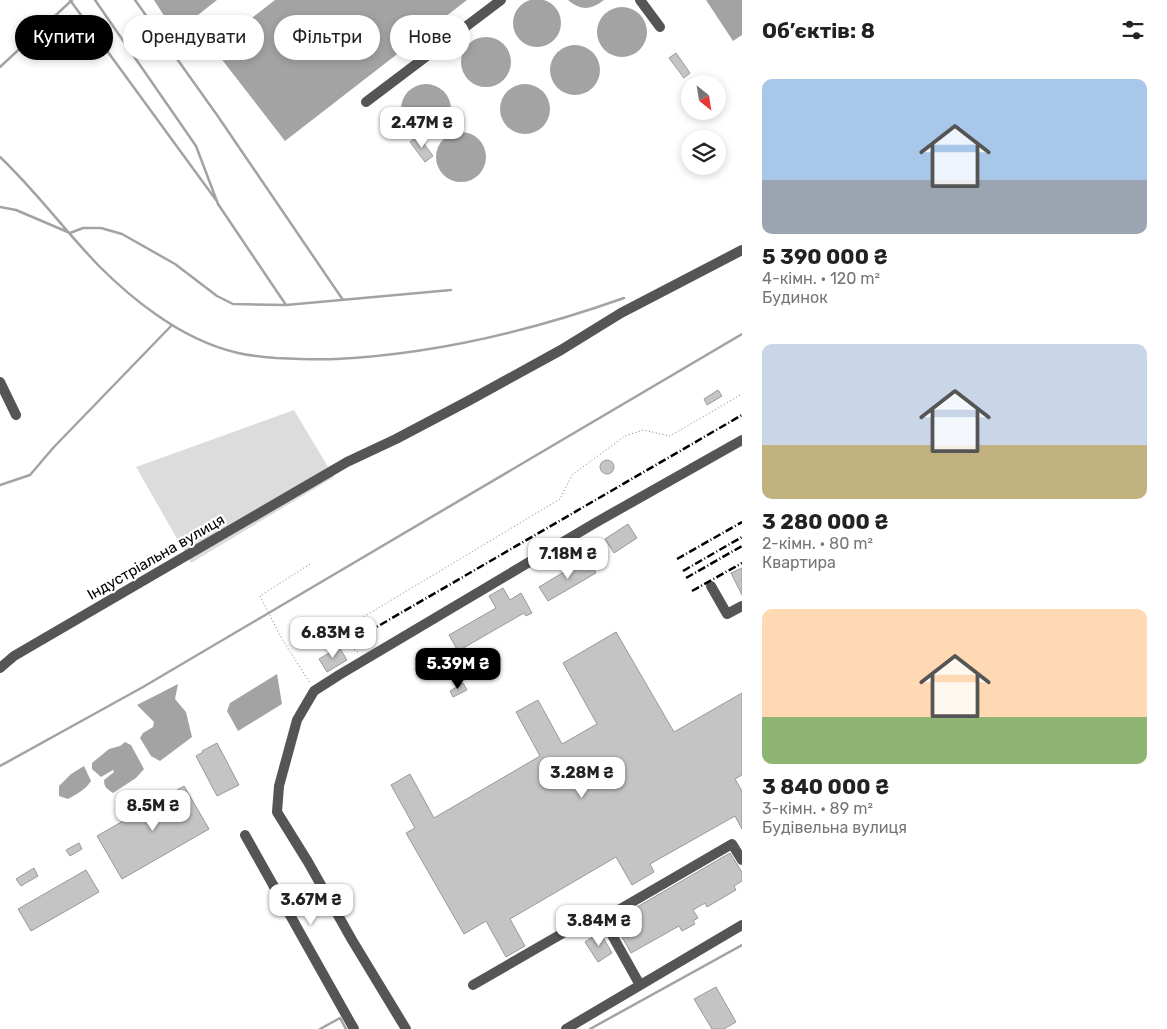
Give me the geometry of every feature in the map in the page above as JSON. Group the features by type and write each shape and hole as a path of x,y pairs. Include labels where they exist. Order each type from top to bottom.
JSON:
{"street":[{"path":"366,102 501,0"},
{"path":"640,0 660,26"},
{"name":"Індустріальна вулиця","path":"0,668 14,656 348,462 396,440 454,409 561,350 621,313 742,250"},
{"path":"0,382 16,415"},
{"path":"406,1029 277,812 279,786 297,720 314,691 366,658 595,523 742,440"},
{"path":"711,586 727,614 742,606"},
{"path":"245,835 354,1029"},
{"path":"473,985 584,922 603,919 732,844 742,860"},
{"path":"603,919 640,985"},
{"path":"566,1029 742,925"}],"path":[{"path":"366,658 349,646 346,636 350,625 560,499 572,475 625,436 643,430 670,436 742,394"},
{"path":"310,564 260,596 282,639 314,691"}],"shaded area":[{"path":"532,-1 542,-1 551,3 557,9 560,14 560,32 551,43 542,47 532,47 523,43 517,37 513,28 513,18 517,9 523,3"},
{"path":"154,0 217,0 198,15 164,15"},
{"path":"275,0 467,0 448,15 390,15 390,60 285,141 222,60 264,60 264,15 256,15"},
{"path":"568,0 604,0 595,6 586,8 577,6"},
{"path":"706,0 742,0 742,35 733,41"},
{"path":"622,7 636,11 643,18 647,32 643,46 636,53 622,57 608,53 601,46 597,32 601,18 608,11"},
{"path":"486,37 500,41 507,48 511,62 507,76 500,83 486,87 472,83 465,76 461,62 461,60 470,60 470,44 472,41"},
{"path":"575,45 589,49 596,56 600,70 596,84 589,91 575,95 561,91 554,84 550,70 554,56 561,49"},
{"path":"426,84 440,88 447,95 451,109 447,123 440,130 426,134 412,130 405,123 401,109 405,95 412,88"},
{"path":"525,84 539,88 546,95 550,109 546,123 539,130 525,134 511,130 504,123 500,109 504,95 511,88"},
{"path":"461,132 475,136 482,143 486,157 482,171 475,178 461,182 447,178 440,171 436,157 440,143 447,136"},
{"path":"294,410 334,477 191,563 136,467"},
{"path":"277,674 282,704 238,731 227,711 230,703"},
{"path":"178,684 175,699 186,712 192,737 160,761 151,756 140,738 143,733 153,727 154,722 137,705"},
{"path":"125,742 131,745 144,769 136,778 113,793 106,788 104,780 114,772 113,770 101,777 92,769 92,763 109,749 120,746"},
{"path":"84,766 91,781 89,784 81,792 68,799 59,796 59,786 71,774"}],"building":[{"path":"676,53 690,73 682,75 669,58"},
{"path":"418,136 433,156 425,162 410,142"},
{"path":"718,390 722,396 707,405 704,399"},
{"path":"607,460 612,462 614,467 612,472 607,474 602,472 600,467 602,462"},
{"path":"628,524 637,538 614,553 605,539"},
{"path":"587,558 596,573 548,601 539,587"},
{"path":"742,568 742,595 731,573"},
{"path":"503,588 510,600 521,593 532,613 526,616 524,613 458,651 449,635 496,608 489,596"},
{"path":"616,632 674,732 742,693 742,775 735,779 742,791 742,829 735,816 650,864 654,872 632,885 616,857 510,919 525,946 506,957 486,921 464,934 406,833 415,828 391,785 410,774 434,818 540,756 516,712 538,700 562,744 597,724 563,663"},
{"path":"339,647 347,660 327,672 319,659"},
{"path":"463,683 467,690 453,697 450,691"},
{"path":"217,743 239,785 217,796 196,756"},
{"path":"184,786 209,829 122,879 97,836"},
{"path":"79,843 82,849 70,856 66,850"},
{"path":"730,853 742,872 742,881 734,886 736,890 707,907 705,903 693,910 698,918 693,921 695,924 682,931 679,926 631,953 613,921"},
{"path":"34,868 38,876 21,886 16,879"},
{"path":"86,870 99,892 31,931 18,909"},
{"path":"600,932 612,953 598,962 585,942"},
{"path":"716,987 736,1022 724,1029 712,1029 694,999"}],"waterway":[{"path":"70,0 216,200"},
{"path":"0,67 72,0"},
{"path":"95,0 196,146 218,204 286,305 451,290"},
{"path":"135,0 217,115 343,300"},
{"path":"0,157 26,183 99,266 132,296 164,320 184,332 205,342 238,353 276,358 336,359 410,352 482,339 554,321 624,298"},
{"path":"0,207 16,210 70,233 83,228 101,228 122,234 175,264 217,296 233,304 286,305"},
{"path":"0,485 30,475 53,448 172,325"},
{"path":"0,766 143,687 742,334"},
{"path":"590,1029 742,945"},
{"path":"320,1029 340,1018 346,1029"}],"railway":[{"path":"368,632 742,415"},
{"path":"677,559 742,522"},
{"path":"683,571 742,537"},
{"path":"686,578 742,546"},
{"path":"692,591 742,563"}]}
